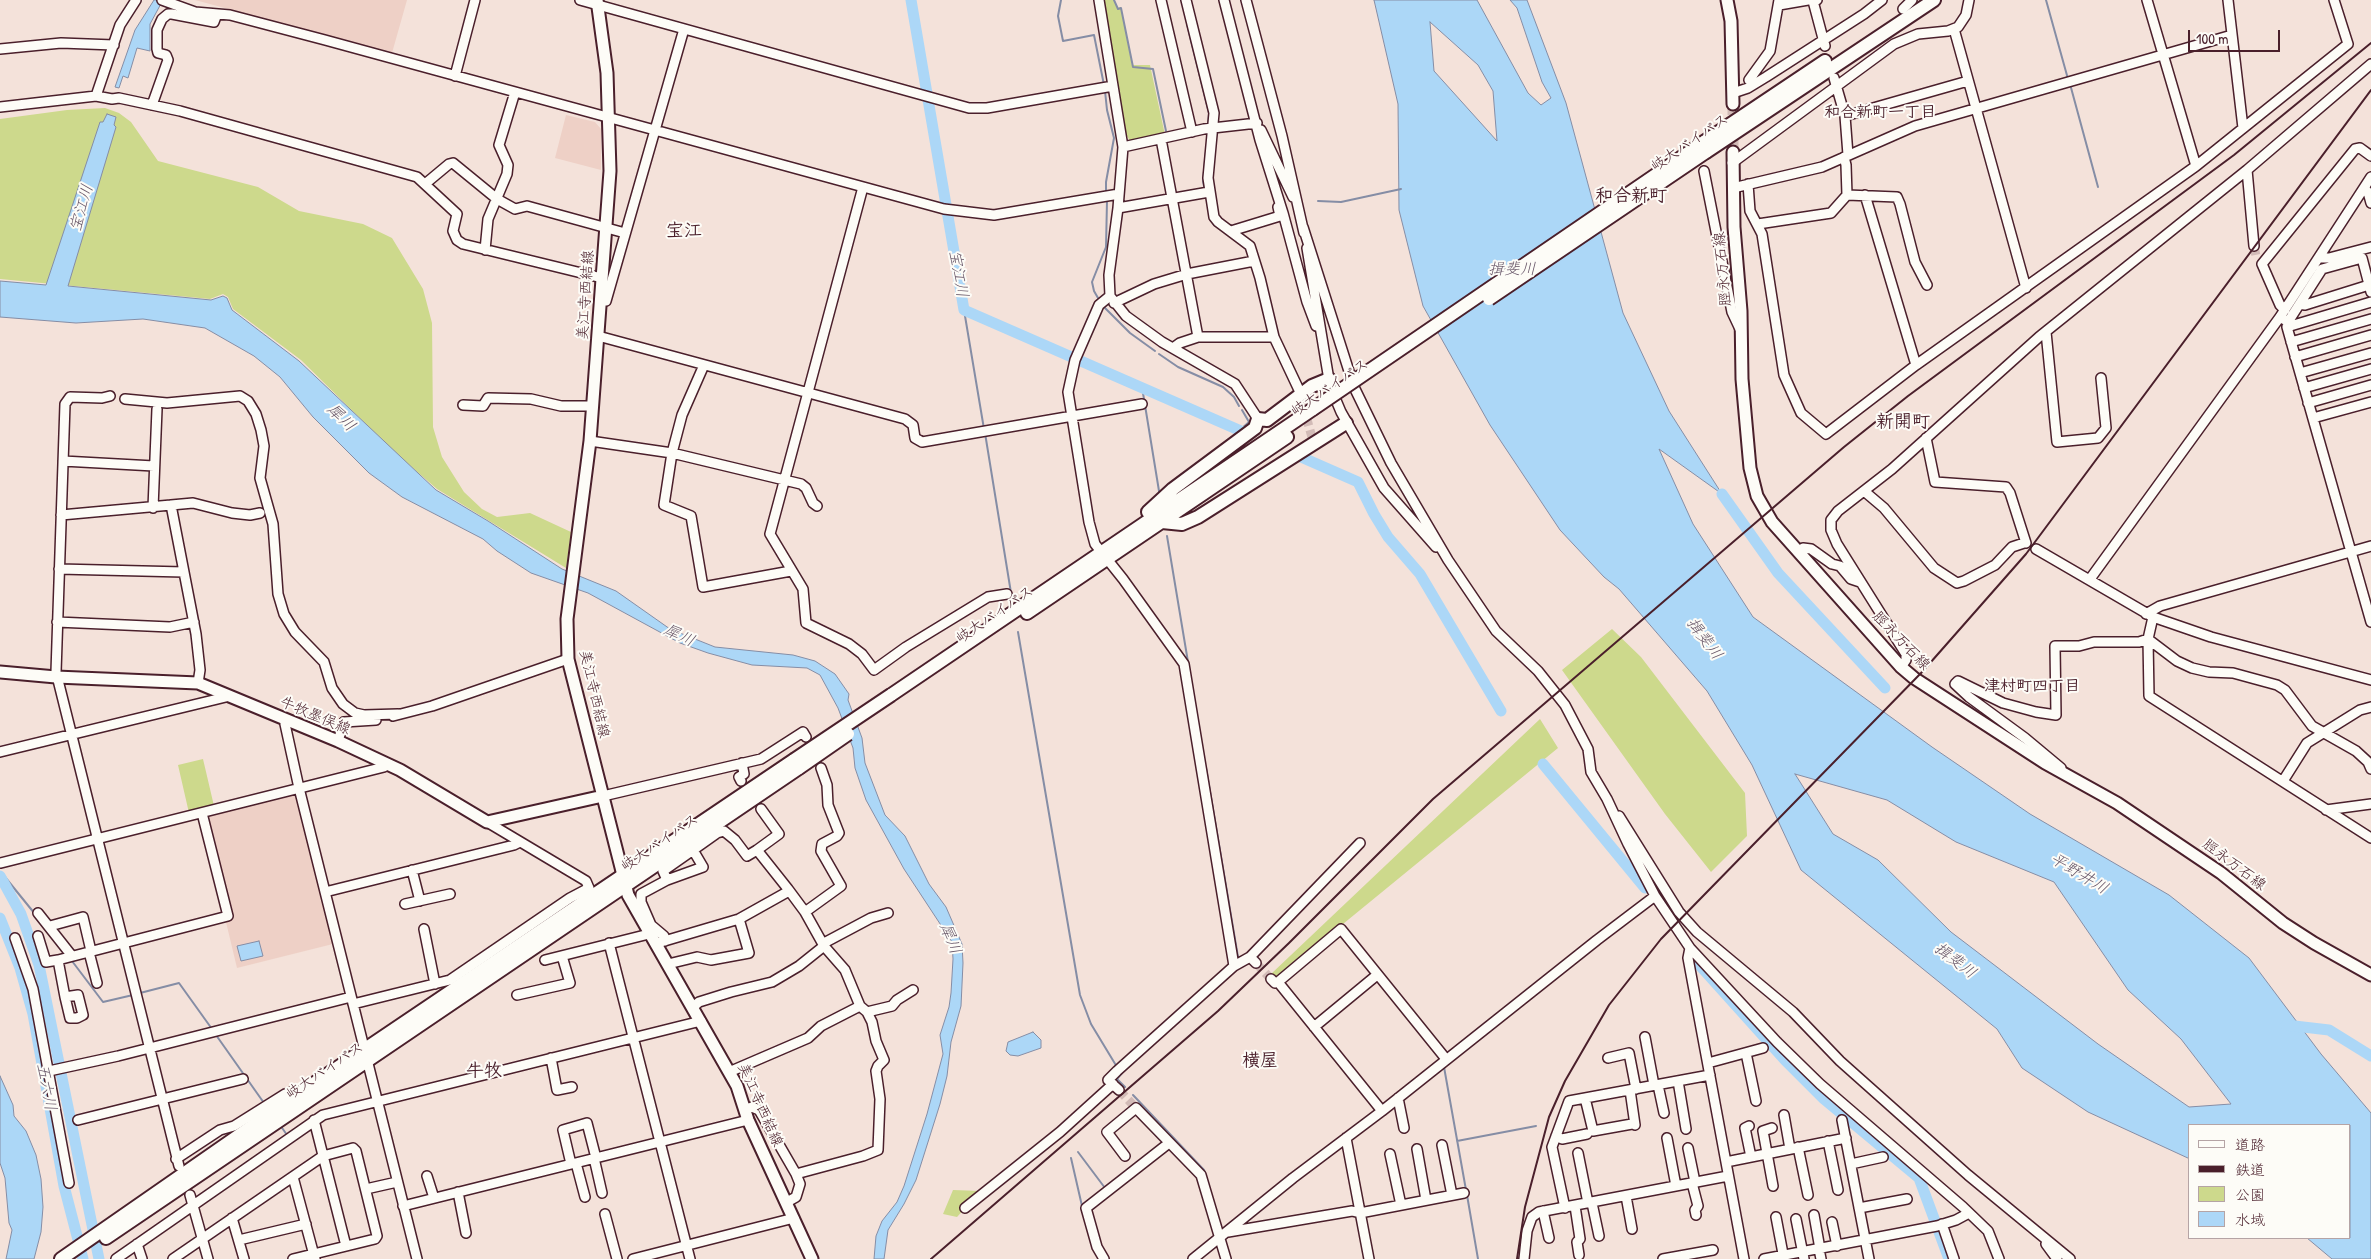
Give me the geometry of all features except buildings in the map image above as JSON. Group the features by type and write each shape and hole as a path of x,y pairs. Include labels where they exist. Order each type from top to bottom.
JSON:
{"highway":[{"name":"岐大バイパス","path":"61,1259 106,1234 1104,555 1162,522 1314,413 1705,147 1907,4 1917,0"},
{"name":"岐大バイパス","path":"1705,147 1934,0"},
{"path":"1142,523 1146,514 1173,488 1255,428 1258,419 1267,420 1312,386 1330,379"},
{"name":"岐大バイパス","path":"1104,555 1142,523 1314,413"},
{"path":"1162,522 1182,524 1198,517 1346,423"},
{"name":"岐大バイパス","path":"76,1259 106,1234 297,1095 366,1057"}],"main road":[{"path":"1727,0 1731,20 1733,99"},
{"name":"美江寺西結線","path":"597,3 607,73 610,172 590,441 569,593 568,659 624,881 649,934 660,942 668,964 730,1072 812,1259"},
{"name":"脛永万石線","path":"1732,157 1734,227 1742,333 1742,379 1750,468 1757,496 1772,522 1901,667 1936,694 2081,784 2117,803 2221,873 2283,923 2371,975"},
{"name":"牛牧墨俣線","path":"0,672 56,677 198,682 388,764 487,822"},
{"path":"487,822 603,796"}],"street":[{"path":"96,96 120,25 136,0"},
{"path":"455,76 475,0"},
{"path":"580,0 597,3 968,108 987,108 1113,86"},
{"path":"1099,0 1123,147 1118,208 1109,276 1112,300 1126,316 1173,348 1235,384 1258,419"},
{"path":"1161,0 1192,132"},
{"path":"1186,0 1214,113 1208,178 1214,217 1250,246 1274,337 1299,390"},
{"path":"1224,0 1260,140 1307,302 1322,337"},
{"path":"1239,0 1244,13 1251,19"},
{"path":"1246,0 1298,204 1330,379 1346,423 1384,488 1448,560"},
{"path":"1749,80 1770,51 1779,2 1812,0 1824,43"},
{"path":"1733,99 1748,88 1824,43 1882,0"},
{"path":"1856,50 1876,41 1942,0"},
{"path":"2148,0 2196,166"},
{"path":"2228,0 2243,128"},
{"path":"1748,184 1750,211 1762,234 1784,376 1805,418 1826,434 1916,365 2196,166 2348,44 2334,0"},
{"path":"164,1 195,12 230,15 947,210 994,214 1119,194"},
{"path":"1732,157 1835,82 1905,38 1954,29 1966,15 1967,3"},
{"path":"152,105 168,60 168,57 158,52 157,49 157,30 162,19 168,14 172,14 214,22 217,14"},
{"path":"600,300 606,301 684,29"},
{"path":"1954,29 2026,288"},
{"path":"1734,188 1822,167 1915,126 2232,36"},
{"path":"0,49 61,43 114,44"},
{"path":"1901,667 1906,660 1906,654 1837,544 1831,530 1831,520 1838,511 1926,438 1990,379 2046,332 2247,170 2371,64"},
{"path":"1845,116 1968,81"},
{"path":"1835,82 1845,116 1848,195"},
{"path":"485,250 488,219 507,174 508,165 500,145 514,92"},
{"path":"0,107 96,96 112,99 119,98 152,105 417,177 457,214 453,231 457,240 463,244 602,278"},
{"path":"1123,147 1192,132 1256,123"},
{"path":"1256,123 1290,192 1298,204"},
{"path":"1161,139 1198,337"},
{"path":"2262,264 2355,149 2360,148 2371,156"},
{"path":"426,184 449,164 453,163 497,199 516,209 527,206 625,233"},
{"path":"2247,170 2255,251 2288,324 2295,357 2371,622"},
{"path":"1704,171 1732,312 1742,333"},
{"path":"2090,580 2282,314 2371,177"},
{"path":"863,187 770,534 804,589 806,623 849,644 862,654 874,670 906,647 988,597 1007,594"},
{"path":"2364,188 2368,192 2371,203"},
{"path":"1118,208 1209,192"},
{"path":"1758,224 1831,213 1848,195 1896,197 1900,204 1915,262 1926,285"},
{"path":"1865,195 1893,294 1916,365"},
{"path":"1232,231 1280,216 1278,197"},
{"path":"1303,227 1354,387 1391,463 1448,560 1496,631 1526,658 1551,685 1564,705 1588,749 1592,772 1678,912 1697,932 1793,1012 1840,1061 1968,1176 2070,1259"},
{"path":"2318,258 2329,258 2371,246"},
{"path":"2288,324 2300,304 2322,269 2362,258 2370,288 2305,305 2300,304"},
{"path":"1234,966 1184,664 1092,540 1068,392 1076,358 1099,305 1154,284 1187,274 1254,261"},
{"path":"2288,324 2371,302"},
{"path":"2291,342 2371,319"},
{"path":"2046,332 2056,442 2098,438 2106,428 2101,378"},
{"path":"2295,357 2371,335"},
{"path":"598,336 905,419 913,425 915,438 918,441 985,432 1142,404"},
{"path":"1173,348 1180,343 1198,337 1274,337"},
{"path":"2300,373 2371,353"},
{"path":"704,365 682,415 672,453 664,505 691,516 702,587 792,571"},
{"path":"2304,388 2371,368"},
{"path":"2308,403 2371,385"},
{"path":"82,391 160,403 240,396 248,401 256,414 264,446 260,478 273,524 278,594 284,614 295,632 324,662 332,688 339,700 348,708 364,715 398,714"},
{"path":"110,396 102,398 70,397 66,400 56,677 178,1162 220,1130 234,1126 286,1094 292,1092 297,1095"},
{"path":"463,405 482,406 488,398 531,399 561,406 592,406"},
{"path":"125,399 157,409 186,404 194,400"},
{"path":"2313,418 2371,402"},
{"path":"153,508 157,409"},
{"path":"1864,491 1884,508 1934,568 1957,583 1964,582 1995,565 2012,547 2025,543 2010,493 2006,487 1935,482 1926,438"},
{"path":"590,441 672,453 801,484 806,488 813,503 817,506"},
{"path":"63,461 154,466"},
{"path":"61,515 193,503 232,513 250,515 260,513"},
{"path":"171,505 194,622 200,670 198,682"},
{"path":"2371,546 2160,606 2150,616 2148,640 2149,696 2371,838"},
{"path":"1798,551 1803,548 1811,549 1832,564 1840,566 1851,579 1860,582"},
{"path":"2036,549 2150,616 2211,637 2371,680"},
{"path":"59,569 184,572"},
{"path":"57,622 170,627 194,622"},
{"path":"2081,784 1955,684 1958,681 2003,703 2056,715 2054,646 2079,646 2094,642 2139,642 2148,640 2177,661 2192,668 2209,672 2233,673 2277,685 2285,690 2294,700 2312,726 2356,751 2370,764"},
{"path":"338,741 344,722 386,719 398,714 432,706 568,659"},
{"path":"0,752 230,696"},
{"path":"2283,781 2307,743 2360,710 2371,707"},
{"path":"286,720 285,724 299,788 417,1259"},
{"path":"603,796 761,759 803,732 806,737"},
{"path":"741,781 739,777 744,774 742,763"},
{"path":"1,863 384,767 388,764"},
{"path":"805,912 841,886 821,851 822,844 839,833 828,805 827,785 821,768"},
{"path":"1607,799 1615,819 1656,896 1690,948 1777,1042 1820,1084 1988,1231 1999,1259"},
{"path":"2326,810 2371,804"},
{"path":"668,880 662,871 717,833 724,831 735,840 747,856 779,834 761,809"},
{"path":"38,936 46,962 228,916 202,813"},
{"path":"49,1071 214,1032 450,980 570,898 588,888 586,881 487,822"},
{"path":"325,892 520,842"},
{"path":"965,1208 1116,1087 1108,1080 1234,966 1253,960 1360,843"},
{"path":"660,942 664,936 651,925 640,898 648,889 703,867 693,850"},
{"path":"757,850 805,912 824,944 845,970 864,1009 884,1060 876,1071 880,1099 878,1150 796,1174"},
{"path":"412,870 420,901"},
{"path":"660,942 739,919 789,891"},
{"path":"405,904 450,894"},
{"path":"1193,1259 1252,1210 1382,1111 1656,896"},
{"path":"38,912 50,926 66,958 65,997"},
{"path":"692,1007 699,1002 731,992 772,982 799,966 824,944 871,918 888,913"},
{"path":"50,926 83,917 96,983"},
{"path":"668,964 696,957 710,960 749,953 739,919"},
{"path":"1382,1111 1275,981 1341,929 1446,1059"},
{"path":"425,930 435,984"},
{"path":"545,960 649,934"},
{"path":"16,938 33,989 69,1183"},
{"path":"609,943 690,1259"},
{"path":"1690,948 1688,958 1744,1259"},
{"path":"517,995 570,983 562,956"},
{"path":"1314,1027 1377,975"},
{"path":"730,1072 808,1038 821,1026 864,1009 892,1006 897,1000 913,990"},
{"path":"116,1259 322,1115 701,1021"},
{"path":"1645,1037 1664,1113"},
{"path":"1708,1063 1763,1048"},
{"path":"1586,1098 1592,1131 1633,1124 1633,1089 1629,1053 1608,1058"},
{"path":"1746,1053 1756,1100"},
{"path":"550,1058 557,1090 572,1087"},
{"path":"1565,1208 1552,1147 1569,1101 1710,1075"},
{"path":"78,1120 243,1079"},
{"path":"1678,1081 1686,1129"},
{"path":"1398,1098 1404,1128"},
{"path":"403,1206 660,1142 747,1114 752,1107 758,1110 800,1184 796,1196 787,1202"},
{"path":"1125,1156 1107,1132 1136,1108 1201,1175 1224,1235 1226,1259"},
{"path":"1784,1115 1808,1195"},
{"path":"314,1120 346,1246"},
{"path":"1842,1120 1869,1259"},
{"path":"585,1197 563,1130 587,1124 602,1193"},
{"path":"1748,1126 1745,1128 1751,1157"},
{"path":"1771,1187 1764,1154 1763,1131 1772,1128"},
{"path":"1556,1136 1562,1139 1587,1134"},
{"path":"1346,1138 1369,1259"},
{"path":"1667,1138 1676,1186"},
{"path":"1726,1162 1846,1138"},
{"path":"1828,1141 1838,1190"},
{"path":"1104,1259 1097,1247 1086,1208 1168,1143"},
{"path":"1442,1145 1452,1195"},
{"path":"173,1259 324,1156 352,1148 356,1151 377,1236 375,1239 314,1256 293,1259"},
{"path":"1688,1148 1698,1206 1695,1210 1696,1215"},
{"path":"1417,1149 1426,1200"},
{"path":"1390,1154 1401,1205"},
{"path":"1578,1154 1598,1236"},
{"path":"1851,1164 1883,1157"},
{"path":"427,1176 434,1198"},
{"path":"1524,1259 1527,1230 1532,1217 1543,1211 1728,1176"},
{"path":"293,1177 314,1256"},
{"path":"366,1189 397,1182"},
{"path":"458,1192 466,1233"},
{"path":"1224,1235 1352,1211 1360,1213 1464,1193"},
{"path":"190,1194 208,1259"},
{"path":"1626,1196 1632,1229"},
{"path":"1859,1208 1907,1198"},
{"path":"1575,1206 1580,1238 1577,1242 1579,1255"},
{"path":"1543,1211 1549,1238"},
{"path":"1764,1259 1803,1256 1820,1249 1942,1224 1956,1220 1969,1213"},
{"path":"605,1214 616,1259"},
{"path":"1814,1215 1821,1259"},
{"path":"1776,1217 1784,1257"},
{"path":"232,1218 244,1259"},
{"path":"633,1259 794,1218"},
{"path":"1796,1219 1803,1256"},
{"path":"1832,1222 1837,1246"},
{"path":"239,1240 306,1224"},
{"path":"1942,1224 1954,1259"},
{"path":"2038,1233 2057,1259"},
{"path":"137,1244 142,1259"},
{"path":"1663,1259 1709,1253"}],"shaded area":[{"path":"195,0 407,0 392,53"},
{"path":"566,115 595,122 601,129 601,170 555,158"},
{"path":"296,794 333,944 237,968 226,922 232,919 206,816"}],"green space":[{"path":"1101,0 1114,0 1117,8 1121,7 1132,65 1150,65 1165,135 1130,141 1124,131"},
{"path":"105,108 119,113 131,122 158,161 258,187 299,211 363,224 392,238 423,289 432,323 433,427 442,457 464,492 482,509 497,517 530,513 571,532 566,568 437,489 393,451 301,360 233,309 228,297 223,294 210,299 0,279 0,119 67,110"},
{"path":"1612,629 1641,657 1745,793 1747,836 1711,872 1665,814 1562,670"},
{"path":"1540,719 1558,748 1277,978 1271,974"},
{"path":"203,759 214,806 189,813 178,765"},
{"path":"953,1190 981,1191 957,1217 943,1214"}],"water":[{"path":"154,0 163,0 150,24 150,51 137,48 128,78 123,76 119,88 115,87 135,30"},
{"name":"揖斐川","path":"1374,0 1477,0 1528,93 1541,105 1551,98 1542,82 1517,8 1510,0 1527,0 1566,103 1623,313 1669,411 1722,494 1659,449 1693,524 1753,617 1932,747 2030,814 2169,895 2249,958 2321,1054 2371,1113 2371,1259 2332,1259 2308,1239 2351,1239 2351,1124 2188,1124 2188,1158 2088,1112 2022,1068 1997,1029 1801,870 1752,765 1707,691 1619,589 1604,577 1560,530 1490,425 1423,306 1399,210 1398,104","holes":["1430,22 1478,65 1493,91 1497,141 1434,71","1795,774 1887,800 1956,842 2054,882 2128,990 2181,1039 2231,1104 2189,1107 2098,1044 1951,932 1878,860 1833,834"]},
{"name":"犀川","path":"107,114 116,117 114,125 116,127 68,286 211,300 223,296 227,298 232,310 299,361 436,490 562,569 616,591 670,629 715,647 793,655 815,661 835,674 849,694 848,700 862,738 865,763 885,815 905,836 929,884 946,907 962,944 961,1006 951,1042 947,1076 916,1180 888,1230 884,1259 874,1259 876,1236 882,1221 897,1202 904,1186 927,1114 943,1054 940,1035 949,1007 951,993 952,942 904,869 866,800 855,768 853,748 838,708 820,675 807,668 752,665 708,653 680,643 588,593 531,573 497,551 483,539 402,497 369,473 313,417 280,377 254,356 205,328 143,319 76,323 0,317 0,281 46,285 100,122 103,122"},
{"path":"259,941 263,956 241,961 237,946"},
{"path":"1033,1032 1041,1040 1041,1048 1018,1056 1010,1055 1006,1051 1008,1042"},
{"path":"0,1076 13,1105 14,1116 26,1131 36,1155 41,1179 43,1207 41,1232 34,1259 6,1259 12,1230 9,1223 5,1178 0,1163"}],"waterway":[{"name":"宝江川","path":"911,0 964,310 1241,431"},
{"path":"1061,0 1058,16 1063,41 1094,35 1104,85"},
{"path":"1114,0 1118,9 1121,8 1133,67 1153,69 1166,131"},
{"path":"2046,0 2068,79"},
{"path":"1187,24 1209,113 1208,126"},
{"path":"2070,84 2098,187"},
{"path":"1105,91 1107,110 1114,138 1106,191"},
{"path":"1205,191 1203,181 1206,151"},
{"path":"1318,201 1341,202 1401,189"},
{"path":"1206,196 1208,206"},
{"path":"1098,298 1092,282 1106,247 1107,201"},
{"path":"1211,220 1214,225 1222,229"},
{"path":"1103,306 1130,333 1155,351"},
{"path":"964,310 984,429"},
{"path":"1159,354 1178,367 1223,387 1234,397 1239,406"},
{"path":"1145,389 1143,393 1159,491"},
{"path":"1240,430 1249,422 1242,410"},
{"path":"985,433 1012,599"},
{"path":"1301,457 1358,482 1388,537 1420,574 1501,711"},
{"path":"1722,494 1778,573 1885,688"},
{"path":"1167,536 1188,662"},
{"path":"1018,632 1080,995 1091,1024 1117,1067"},
{"path":"1543,764 1645,888"},
{"path":"1206,768 1238,957 1241,957"},
{"path":"0,876 21,914 39,965 99,1259"},
{"path":"1,879 5,877 35,914"},
{"name":"五六川","path":"0,918 20,968 33,1014 64,1186 83,1259"},
{"path":"1695,960 1785,1060 1824,1099 1919,1178 1949,1259"},
{"path":"72,961 103,1002 133,995"},
{"path":"140,993 179,983 212,1029"},
{"name":"平野井川","path":"2286,1025 2329,1030 2371,1056"},
{"path":"216,1035 264,1103"},
{"path":"1444,1067 1466,1190"},
{"path":"1121,1071 1122,1073 1117,1079 1125,1087"},
{"path":"1133,1095 1204,1170 1210,1191"},
{"path":"280,1125 287,1135 321,1112"},
{"path":"1457,1141 1536,1126"},
{"path":"1078,1152 1105,1188"},
{"path":"1071,1158 1082,1206"},
{"path":"1467,1195 1478,1259"},
{"path":"1226,1244 1228,1252"}],"tunnel":[{"path":"1733,104 1733,152"},
{"path":"2254,246 2256,256"},
{"path":"1299,391 1315,448"},
{"path":"1256,963 1271,979"},
{"path":"1119,1090 1136,1108"}],"railway":[{"path":"931,1259 1218,1011 1433,799 1844,447 1908,396 2234,155 2371,43"},
{"path":"1517,1259 1525,1207 1549,1117 1565,1081 1609,1005 1661,939 1923,671 2026,554 2371,90"}],"district":[{"name":"和合新町一丁目","path":"1880,113"},
{"name":"和合新町","path":"1631,196"},
{"name":"宝江","path":"684,231"},
{"name":"新開町","path":"1903,422"},
{"name":"津村町四丁目","path":"2032,687"},
{"name":"横屋","path":"1260,1061"},
{"name":"牛牧","path":"484,1071"}]}
